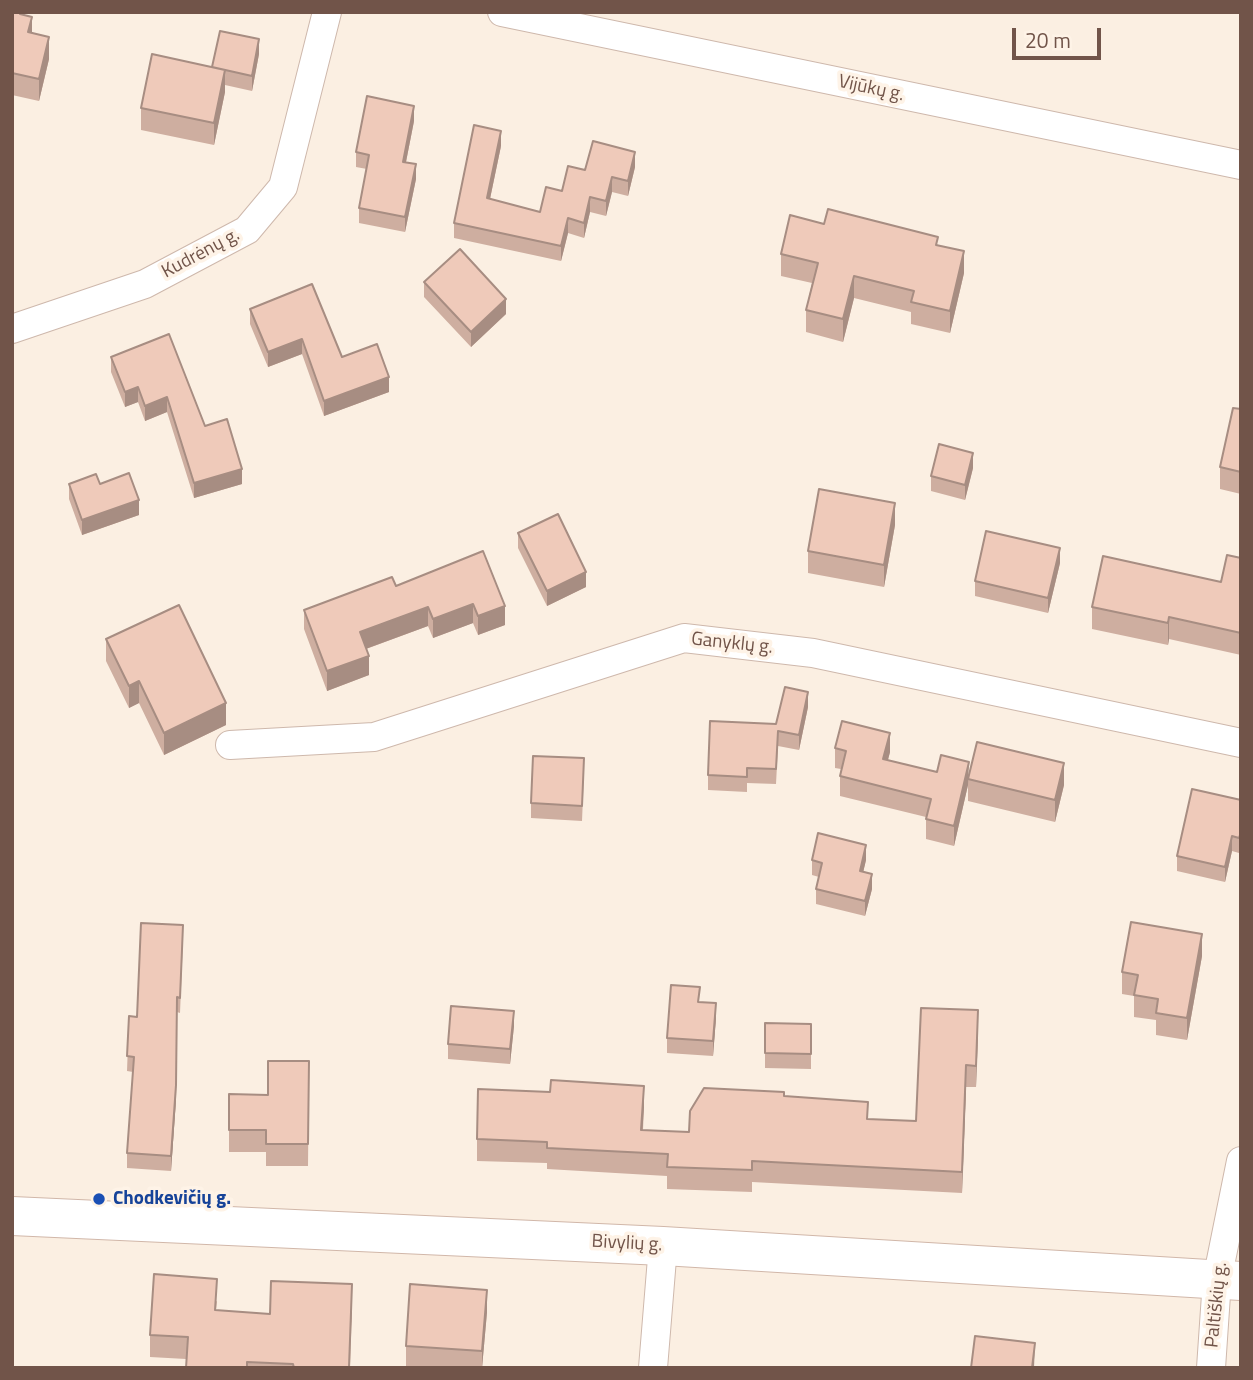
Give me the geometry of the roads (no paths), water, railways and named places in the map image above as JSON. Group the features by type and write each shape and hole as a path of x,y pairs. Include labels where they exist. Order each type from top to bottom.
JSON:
{"street":[{"name":"Kudrėnų g.","path":"12,329 145,284 247,230 283,187 327,12"},
{"name":"Vijūkų g.","path":"502,12 1241,165"},
{"name":"Ganyklų g.","path":"230,745 374,737 684,638 813,653 1241,743"},
{"name":"Paltiškių g.","path":"1211,1368 1229,1281 1241,1161"},
{"name":"Bivylių g.","path":"12,1216 663,1246 1229,1281"},
{"path":"653,1368 663,1246"}],"place":[{"name":"Chodkevičių g.","path":"99,1199"}]}
